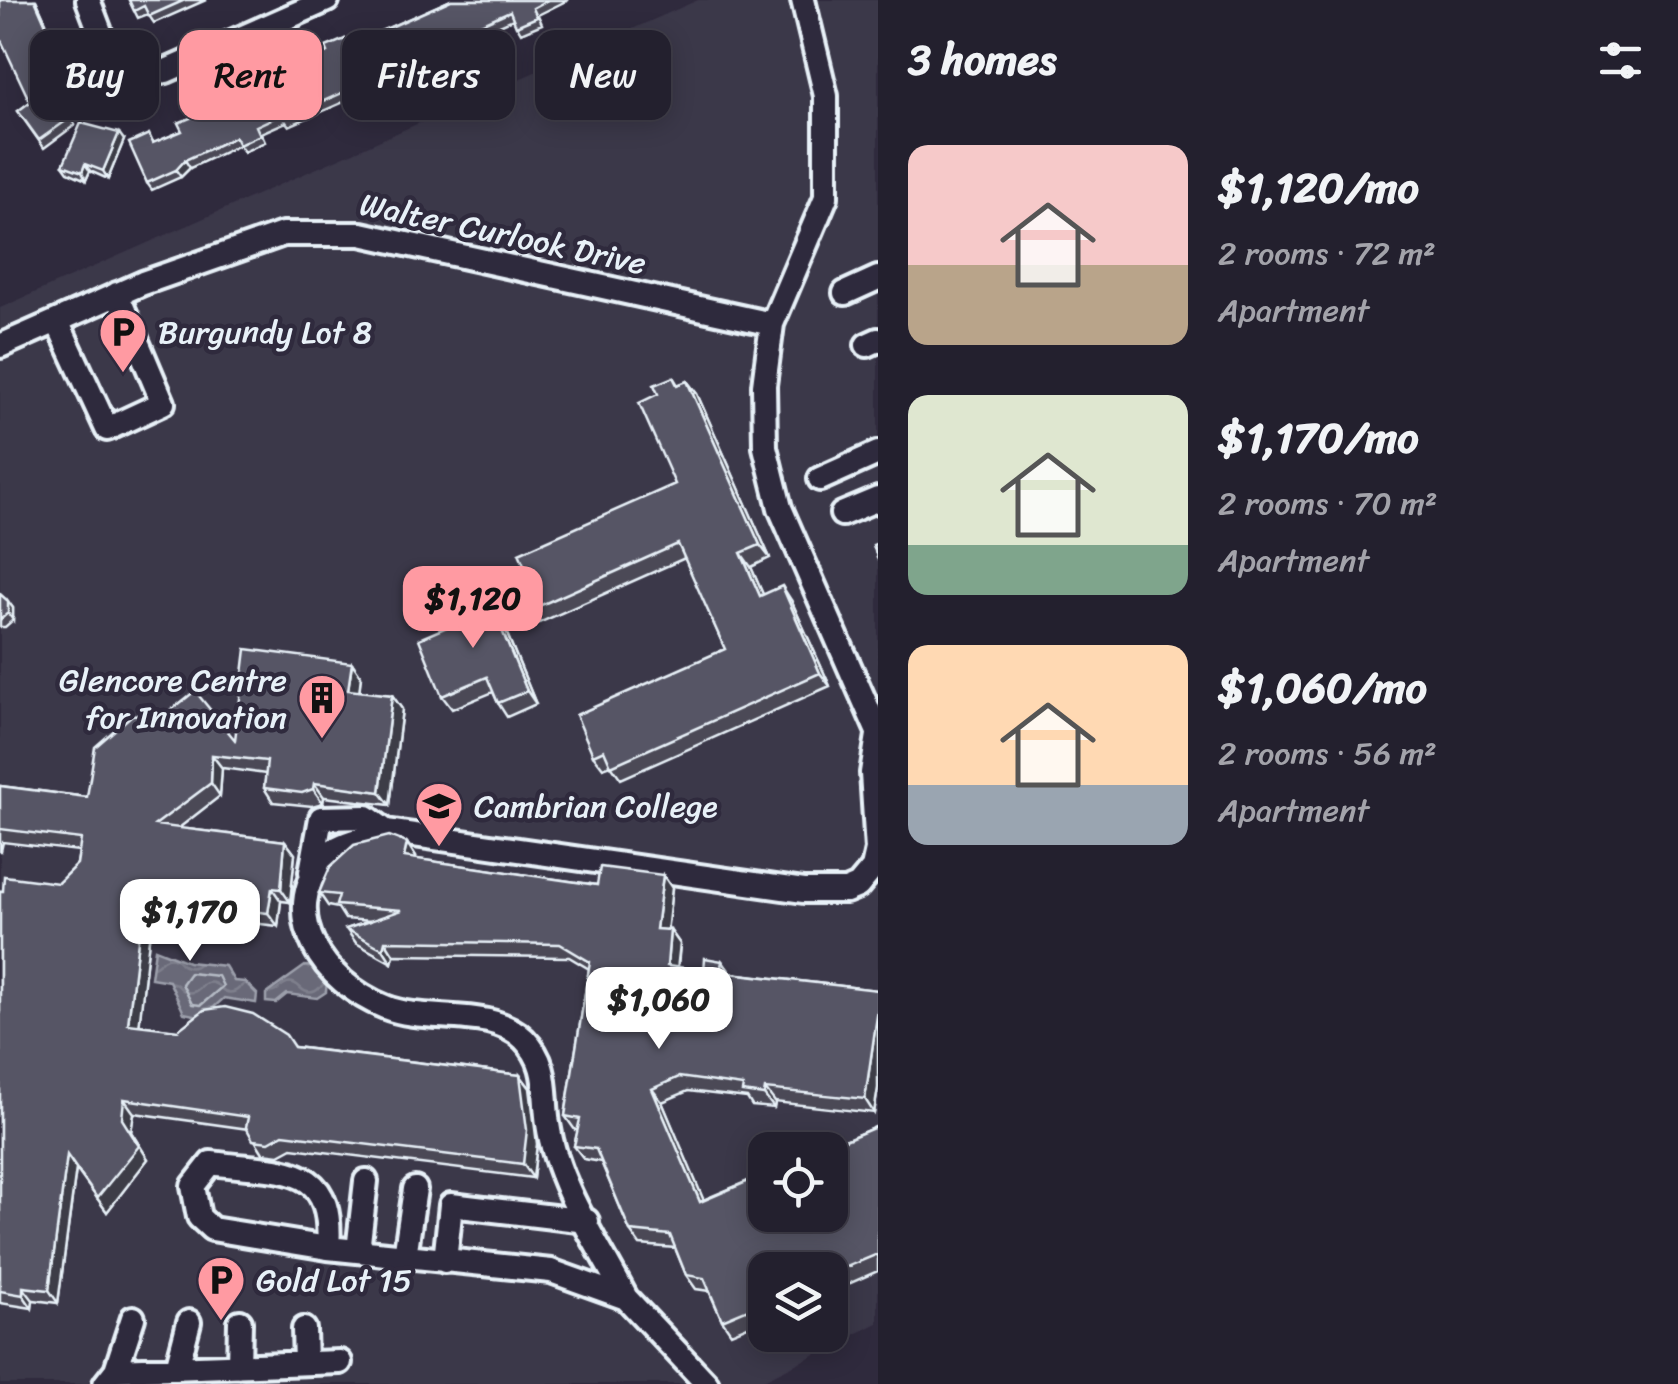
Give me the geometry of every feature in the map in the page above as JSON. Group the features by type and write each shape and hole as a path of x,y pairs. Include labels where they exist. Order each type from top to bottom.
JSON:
{"street":[{"path":"88,0 108,53 131,78 166,71 327,0"},
{"path":"310,881 328,852 386,832 804,892 846,891 866,880 877,850 872,772 878,734 780,508 765,448 764,386 772,324 826,197 826,96 803,0"},
{"name":"Walter Curlook Drive","path":"0,346 116,294 283,234 361,234 772,324"},
{"path":"845,293 878,278"},
{"path":"57,321 107,429 163,403 116,294"},
{"path":"820,479 878,453"},
{"path":"842,514 878,498"},
{"path":"856,684 878,673"},
{"path":"386,832 367,817 322,818 302,904 308,938 360,994 387,1008 489,1022 522,1037 544,1074 554,1154 626,1298 707,1384"},
{"path":"328,1248 327,1201 317,1187 300,1176 210,1163 193,1186 199,1218 212,1229 328,1248 551,1271 626,1298"},
{"path":"358,1251 366,1182"},
{"path":"405,1256 415,1189"},
{"path":"445,1261 452,1206 587,1221"},
{"path":"133,1318 111,1377 178,1368 340,1362"},
{"path":"178,1368 189,1322"},
{"path":"239,1366 240,1322"},
{"path":"304,1330 305,1363"}],"shaded area":[{"name":"Cambrian College","path":"698,0 878,0 878,1323 848,1338 848,1252 748,1252 748,1352 820,1352 756,1384 0,1384 0,308 426,120 515,120 515,81 535,72 535,120 671,120 671,30 630,30"}],"water":[{"path":"155,949 188,962 225,966 234,981 245,982 257,994 256,1003 224,998 203,1017 184,1013 169,981 151,978"},
{"path":"305,966 320,968 327,977 326,992 317,998 287,994 276,1003 266,1002 266,994"}],"building":[{"path":"0,0 35,0 48,30 30,30 30,102 0,38"},
{"path":"129,0 185,0 149,16 144,6 134,11"},
{"path":"451,0 548,0 533,8 537,17 516,26 510,11 467,30 384,30"},
{"path":"342,40 342,93 322,102 322,54 328,52 326,47"},
{"path":"30,102 30,120 67,120 39,140 18,111"},
{"path":"269,120 256,126 260,135 239,145 235,137 147,183 129,143 149,134 153,143 182,131 178,123"},
{"path":"81,123 119,133 103,171 85,164 82,172 63,165"},
{"path":"673,377 677,385 687,381 760,545 741,553 760,596 782,586 820,673 611,766 604,750 593,755 576,715 725,649 678,544 530,610 514,574 526,569 519,553 675,484 639,403 658,394 654,385"},
{"path":"484,587 527,691 498,703 487,677 442,696 419,639 463,620 454,599"},
{"path":"0,594 8,601 8,613 0,620"},
{"path":"246,649 352,663 348,690 392,695 380,792 314,783 313,789 302,793 264,788 267,761 212,755 211,783 155,825 285,841 281,889 272,888 268,913 143,898 128,1024 178,1030 204,1010 225,1007 253,1014 286,1035 294,1047 520,1075 527,1130 523,1164 283,1134 269,1142 253,1140 246,1127 248,1117 124,1099 122,1119 139,1146 97,1198 67,1155 49,1290 23,1287 23,1295 0,1291 0,891 4,876 58,883 77,864 81,839 0,829 0,786 87,797 95,747 132,715 170,711 195,691 235,740"},
{"path":"389,836 407,843 404,857 597,885 600,867 663,875 656,929 670,930 667,966 704,971 705,958 722,961 720,972 878,990 865,1099 765,1089 764,1095 742,1092 743,1086 679,1077 652,1089 700,1202 748,1181 748,1232 848,1232 848,1139 878,1126 878,1254 848,1266 848,1252 748,1252 748,1309 722,1320 704,1278 686,1275 670,1235 630,1231 596,1149 574,1146 580,1119 565,1116 590,962 560,944 385,941 383,949 346,929 402,910 336,905 339,895 319,893 330,867 354,845"}],"place":[{"name":"Burgundy Lot 8","path":"123,374"},
{"name":"Glencore Centre for Innovation","path":"322,740"},
{"name":"Cambrian College","path":"439,848"},
{"name":"Gold Lot 15","path":"221,1322"}]}
